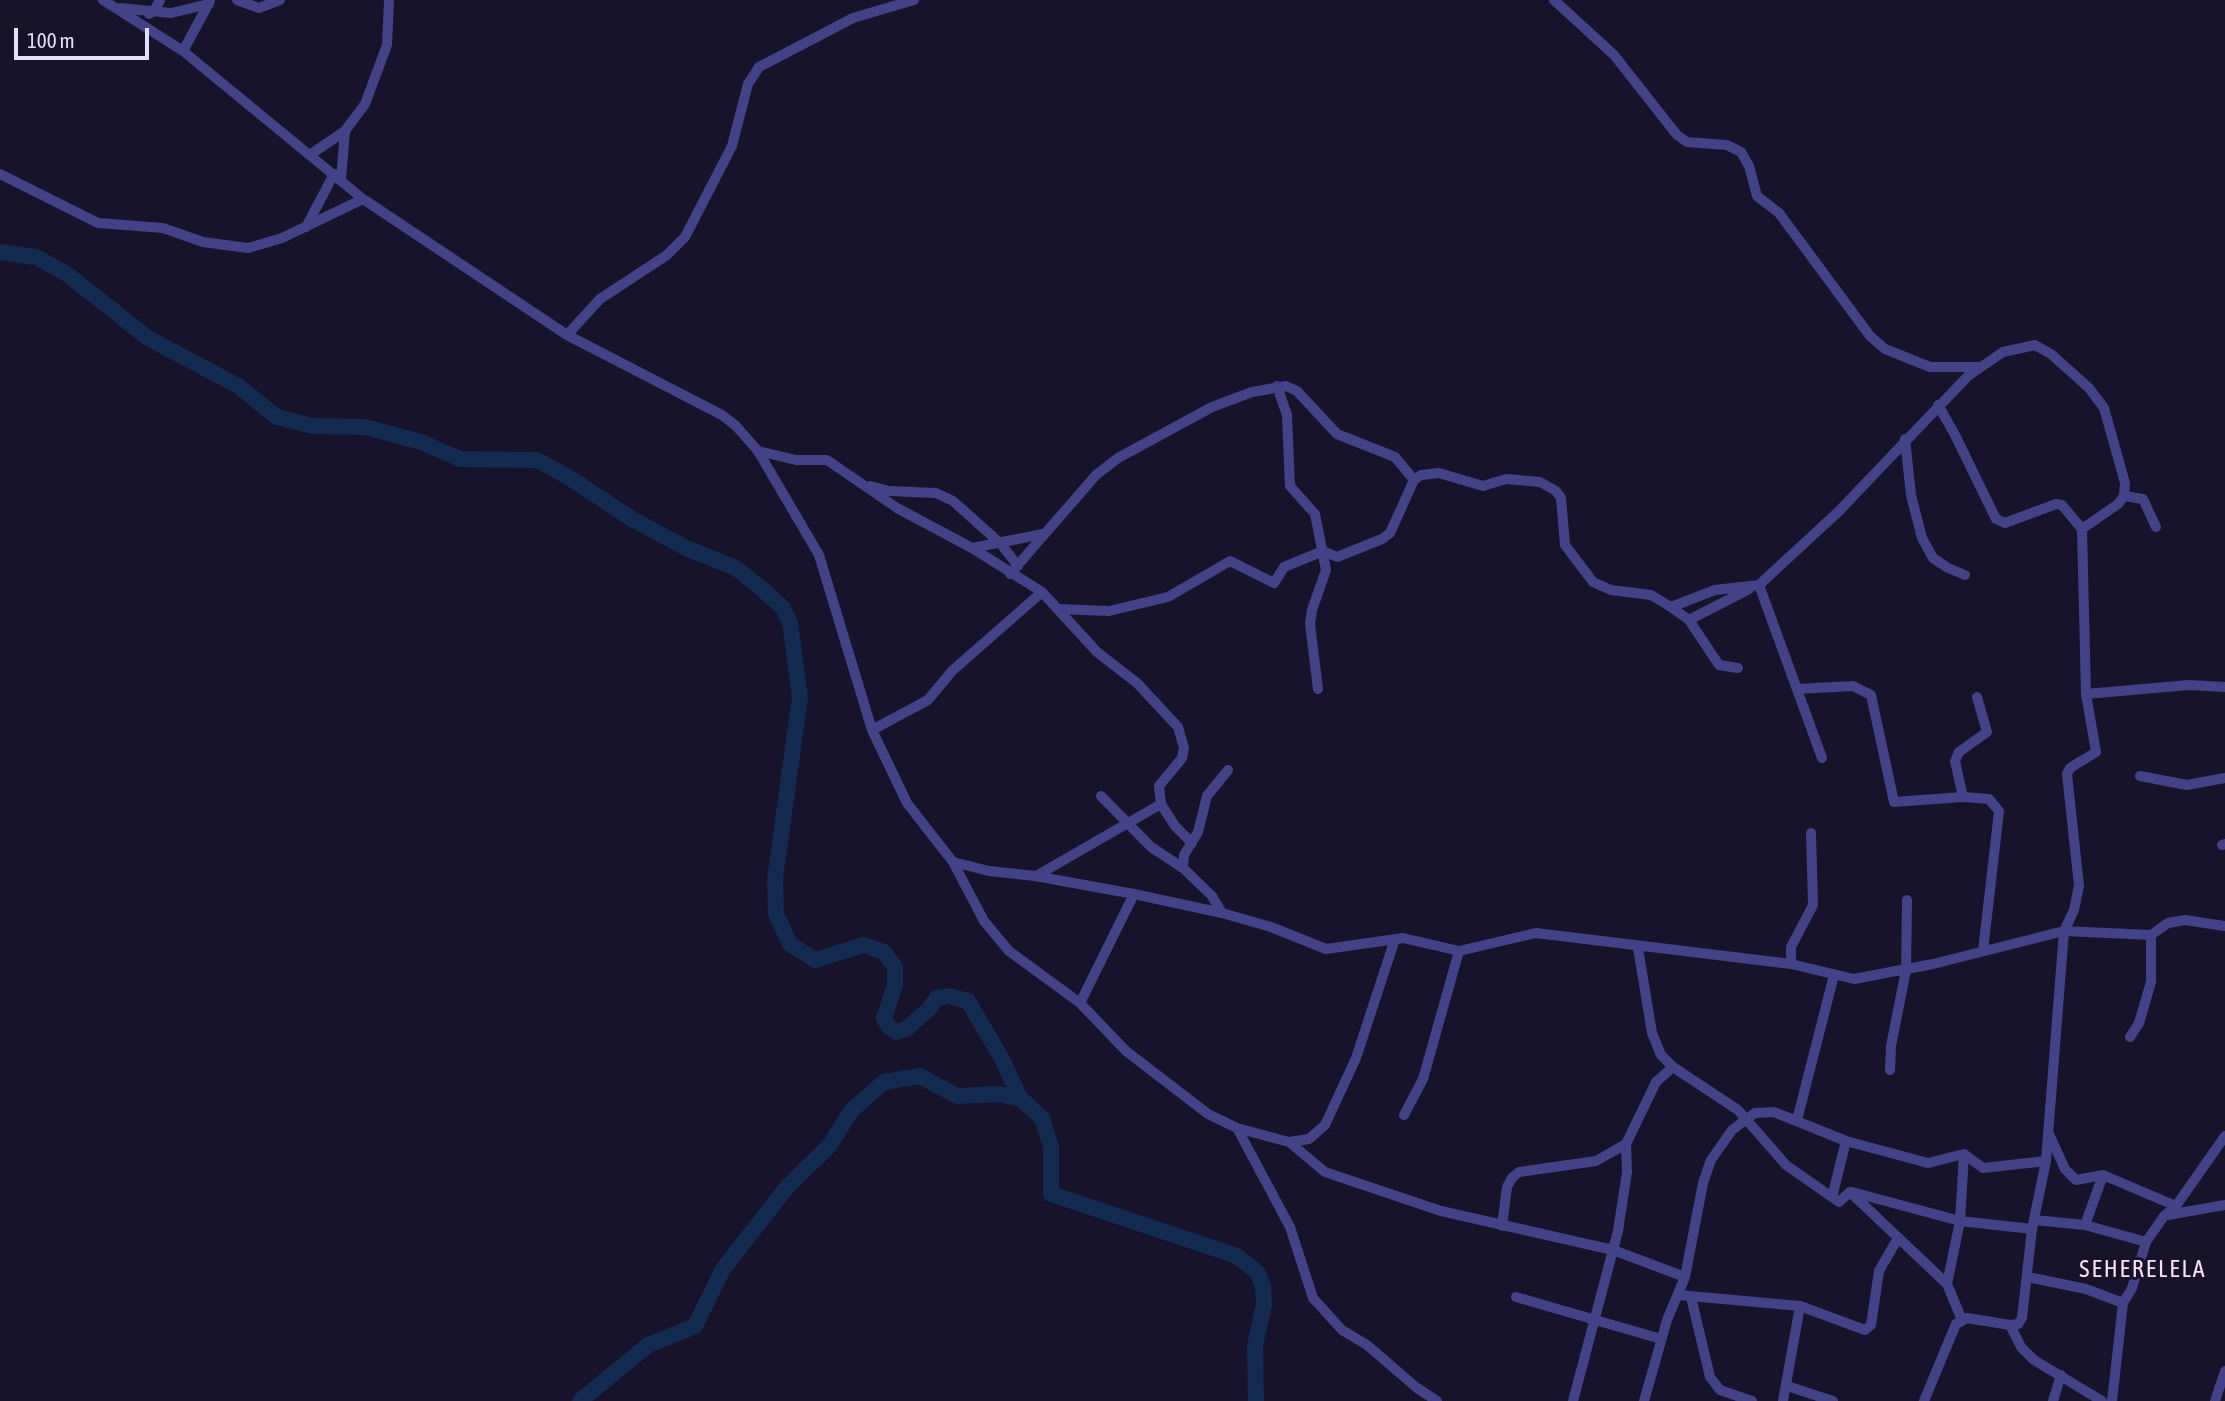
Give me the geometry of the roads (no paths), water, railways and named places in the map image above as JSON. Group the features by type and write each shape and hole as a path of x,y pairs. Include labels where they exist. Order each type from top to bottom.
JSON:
{"street":[{"path":"103,0 120,8 183,51 363,199 568,335 722,415 758,451 797,512 820,555 872,730 908,803 953,862 984,921 1009,951 1080,1003 1126,1051 1208,1114 1237,1128 1289,1142 1309,1139 1325,1125 1356,1058 1395,939"},
{"path":"136,19 154,11 160,0"},
{"path":"237,0 259,9 279,0"},
{"path":"311,154 345,131 365,104 385,55 389,35 389,0"},
{"path":"568,335 600,299 667,255 685,237 732,146 748,84 759,67 853,18 914,0"},
{"path":"1554,0 1614,55 1677,135 1687,142 1727,145 1741,152 1749,166 1757,196 1779,214 1870,336 1885,349 1930,367 1954,370 1980,367"},
{"path":"120,8 171,13 210,2"},
{"path":"183,51 210,2"},
{"path":"306,227 337,177 345,131"},
{"path":"1,174 98,223 163,228 222,247 248,248 306,227 363,199"},
{"path":"1689,620 1756,586 1838,512 1938,405 1980,367 2003,352 2035,345 2052,354 2089,388 2104,408 2110,424 2125,483 2124,496"},
{"path":"1014,570 1096,475 1118,458 1212,407 1277,386 1297,391 1337,434 1395,457 1414,480"},
{"path":"1277,386 1287,415 1290,486 1315,514 1326,569 1310,624 1318,689"},
{"path":"1924,1401 1951,1330 1962,1320 2010,1325 2018,1324 2022,1318 2033,1225 2046,1161 2064,930 2074,910 2079,886 2067,774 2070,768 2093,756 2096,749 2086,694 2082,529 2059,504 2005,523 1996,519 1938,405"},
{"path":"1905,439 1911,495 1923,538 1933,558 1965,575"},
{"path":"758,451 796,460 827,460 897,508 1014,570 1042,592 1097,652 1137,683 1178,727 1184,748 1182,758 1159,786 1161,804 1175,827 1192,843"},
{"path":"1058,609 1109,611 1168,597 1230,561 1274,583 1284,567 1323,551 1337,557 1382,539 1390,533 1414,480 1421,475 1439,473 1483,486 1506,479 1540,482 1561,498 1565,545 1593,582 1604,588 1651,595 1689,620 1719,665 1738,668"},
{"path":"865,485 889,491 936,493 953,500 1001,544 1014,570"},
{"path":"2082,529 2124,496 2143,499 2156,527"},
{"path":"972,548 1043,534"},
{"path":"1671,607 1715,590 1756,586"},
{"path":"1756,586 1822,758"},
{"path":"872,730 928,700 952,671 990,641 1009,619 1042,592"},
{"path":"2086,694 2189,685 2225,687"},
{"path":"1797,689 1853,686 1871,695 1894,802 1963,797 1989,799 1999,811 1983,951"},
{"path":"1963,797 1956,757 1987,732 1977,697"},
{"path":"1183,868 1184,855 1192,843 1207,796 1228,770"},
{"path":"2140,776 2187,785 2225,778"},
{"path":"1101,796 1151,847 1183,868 1212,896 1222,913"},
{"path":"1035,876 1161,804"},
{"path":"1791,964 1791,947 1807,924 1813,905 1811,833"},
{"path":"953,862 989,872 1035,876 1222,913 1271,927 1326,949 1395,939 1418,940 1459,951 1536,933 1638,948 1791,964 1854,979 1906,970 2064,930 2151,934 2168,923 2185,920 2225,926"},
{"path":"1080,1003 1134,894"},
{"path":"1890,1070 1891,1046 1906,970 1907,900"},
{"path":"2130,1037 2139,1023 2151,982 2151,934"},
{"path":"1638,948 1655,1045 1673,1067 1726,1099 1786,1165 1839,1202 1850,1192"},
{"path":"1404,1115 1423,1079 1459,951"},
{"path":"1797,1120 1834,975"},
{"path":"1573,1401 1624,1198 1626,1144 1656,1082 1673,1067"},
{"path":"1644,1401 1661,1339 1685,1277 1703,1183 1723,1140 1746,1119 1761,1111 1773,1112 1846,1141 1928,1163 1964,1154"},
{"path":"1237,1128 1290,1227 1313,1298 1342,1330 1367,1345 1437,1401"},
{"path":"2048,1130 2071,1176 2076,1180 2103,1175 2176,1206"},
{"path":"2112,1401 2123,1303 2132,1288 2146,1241 2164,1216 2176,1206 2225,1136"},
{"path":"1832,1197 1846,1141"},
{"path":"1289,1142 1325,1172 1459,1217 1613,1250 1685,1277"},
{"path":"1502,1226 1507,1187 1519,1172 1596,1161 1626,1144"},
{"path":"1964,1154 1983,1168 2046,1161"},
{"path":"1947,1284 1960,1221 1964,1154"},
{"path":"2085,1225 2103,1175"},
{"path":"1850,1192 1960,1221 2085,1225 2146,1241"},
{"path":"1850,1192 1947,1284 1962,1320"},
{"path":"2164,1216 2225,1205"},
{"path":"1679,1295 1800,1306 1862,1330 1868,1329 1879,1271 1898,1238"},
{"path":"2028,1277 2086,1289 2123,1303"},
{"path":"1516,1297 1661,1339"},
{"path":"1691,1297 1710,1377 1720,1390 1752,1401"},
{"path":"1783,1401 1800,1306"},
{"path":"2010,1325 2021,1348 2102,1401"},
{"path":"2215,1401 2225,1371"},
{"path":"2053,1401 2061,1375"},
{"path":"1787,1386 1833,1401"}],"waterway":[{"path":"0,252 36,257 67,274 148,338 238,386 277,417 313,426 365,427 421,442 460,459 537,460 570,478 632,519 686,548 736,568 761,588 783,608 790,623 800,697 775,879 776,914 790,944 815,960 864,945 884,952 895,967 895,985 884,1018 889,1027 897,1032 906,1029 928,1010 937,998 949,996 968,1001 1002,1059 1020,1098"},
{"path":"580,1401 648,1345 695,1326 723,1269 787,1187 829,1146 852,1110 884,1082 920,1076 957,1096 997,1094 1020,1098 1042,1118 1051,1147 1051,1194 1237,1256 1257,1272 1263,1286 1264,1305 1255,1345 1256,1401"}],"district":[{"name":"SEHERELELA","path":"2143,1269"}]}
